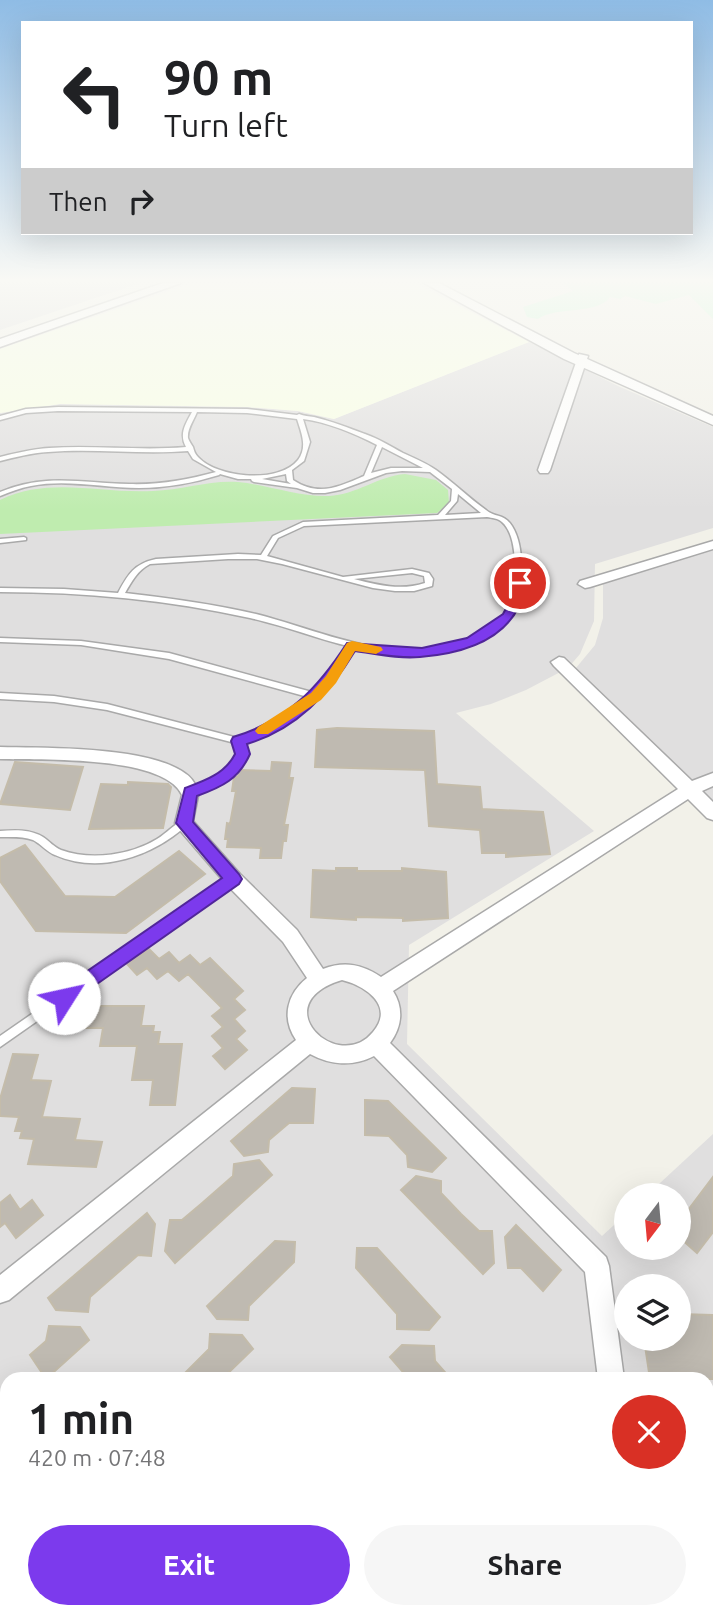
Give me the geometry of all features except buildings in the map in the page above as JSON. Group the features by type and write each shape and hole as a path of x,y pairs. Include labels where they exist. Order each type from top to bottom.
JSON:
{"street":[{"path":"544,470 582,359"},
{"path":"583,359 713,415"},
{"path":"583,359 713,421"},
{"path":"585,584 713,545"},
{"path":"559,662 713,813"},
{"path":"0,753 103,757 131,761 173,775 186,784 190,793 184,823 233,879 290,936 318,978"},
{"path":"382,987 690,790 713,779"},
{"path":"342,971 357,972 382,987 390,1002 391,1018 388,1028 376,1044 352,1054 330,1053 310,1041 300,1028 298,1009 301,997 318,978 342,971"},
{"path":"0,1291 310,1041"},
{"path":"376,1044 597,1266 610,1372"}],"lane":[{"path":"0,418 26,411 58,408 247,411 299,416 329,422 381,443 432,470 487,515"},
{"path":"195,411 185,438 188,449 217,474"},
{"path":"242,477 289,471 299,466 306,456 307,439 299,416"},
{"path":"366,479 381,443"},
{"path":"0,459 46,450 124,452 188,449"},
{"path":"0,495 37,481 157,485 178,484 217,474 330,491 390,470 432,470"},
{"path":"289,471 290,481 304,489"},
{"path":"440,517 454,501 455,489"},
{"path":"0,590 121,594 180,602 249,615 352,646 399,653 446,649 471,642 508,617 517,601 520,583 518,561 508,525 502,519 487,515 303,524 275,537 263,557"},
{"path":"0,541 24,539"},
{"path":"121,594 132,572 147,562 263,557 346,578 401,591 429,584 427,575 412,571 346,578"},
{"path":"0,640 81,643 169,656 316,696"},
{"path":"0,696 107,706 238,741 251,737 289,716 316,696 331,680 352,646"},
{"path":"190,793 218,782 236,768 243,754 238,741"},
{"path":"0,834 26,835 39,839 48,848 61,853 109,858 139,851 184,823"},
{"path":"0,1042 233,879"}],"shaded area":[{"path":"0,359 487,359 334,419 298,411 248,407 60,404 0,413"},
{"path":"487,359 562,359 713,427 713,528 595,564 594,621 580,654 568,668 526,690 491,704 456,713 594,831 409,945 407,1044 602,1236 614,1225 614,1260 691,1260 691,1183 660,1183 713,1134 713,1372 0,1372 0,413 60,404 248,407 298,411 334,419"},
{"path":"713,545 713,813 571,674 595,645 603,618 603,579"}],"green space":[{"path":"405,474 436,480 448,490 449,503 437,513 0,534 0,500 38,489 56,487 153,491 217,482 238,482 306,495 329,496"}],"slow traffic":[{"path":"263,731 316,696 331,680 352,646 376,650"}],"route":[{"path":"64,998 233,879 184,823 190,793 218,782 236,768 243,754 238,741 251,737 289,716 316,696 331,680 352,646 399,653 422,653 471,642 508,617 517,601 520,583"}]}
